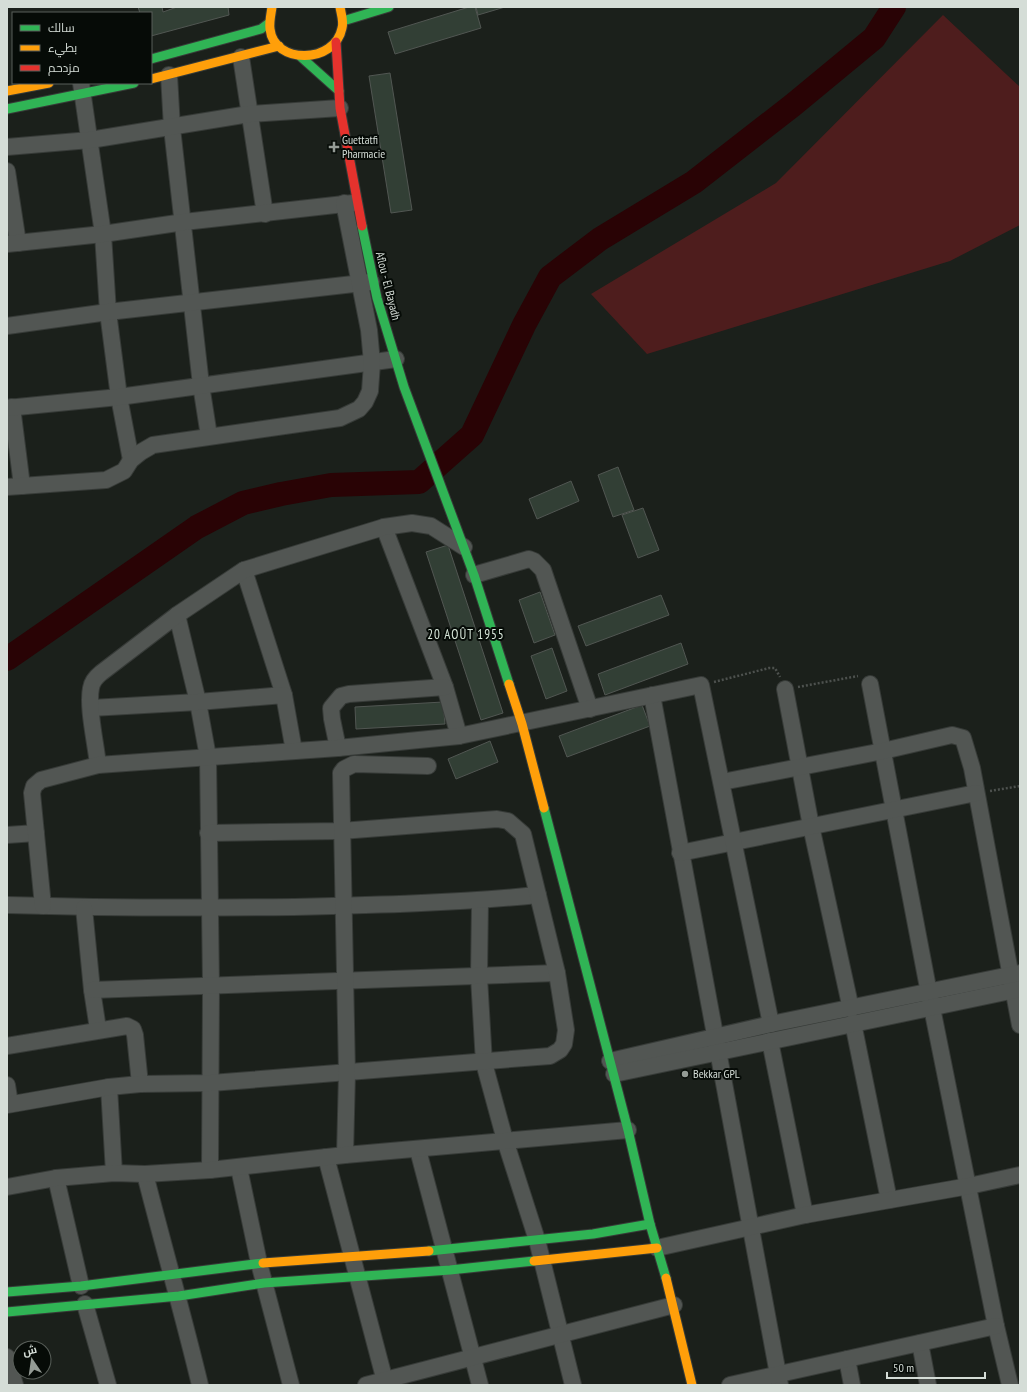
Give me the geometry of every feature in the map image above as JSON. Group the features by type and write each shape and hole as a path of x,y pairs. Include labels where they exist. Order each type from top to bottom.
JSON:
{"main road":[{"path":"263,7 270,15 273,36 280,46 293,55 301,57 314,56 327,51 336,42 341,32 343,21 340,7"},
{"path":"343,21 389,7"},
{"path":"152,59 262,29 270,15"},
{"path":"336,42 340,108 351,203"},
{"path":"152,79 280,46"},
{"path":"192,49 197,68"},
{"path":"301,57 339,91"},
{"path":"7,91 44,84"},
{"path":"7,109 81,89 125,84"},
{"name":"Aflou - El Bayadh","path":"367,283 474,575 522,724 612,1067 650,1224 674,1305 692,1385"},
{"path":"7,1292 81,1286 259,1263 444,1250 606,1232 650,1224"},
{"path":"7,1312 179,1296 264,1283 450,1270 657,1248"}],"street":[{"path":"241,57 265,214"},
{"path":"169,75 172,128 184,222 201,385 209,436"},
{"path":"81,89 90,140 103,234 108,312 119,397 131,460"},
{"path":"7,148 90,140 172,128 249,114 340,108"},
{"path":"7,171 12,244 351,203 367,283 372,363 370,391 359,409 349,415 340,418 153,445 140,452 131,460 124,471 106,480 14,487 10,408 119,397 201,385 372,363 396,359"},
{"path":"7,326 108,312 367,283"},
{"path":"98,765 91,708 91,687 94,680 101,672 177,616 244,570 384,527 412,523 431,526 464,547"},
{"path":"384,527 445,687 459,736"},
{"path":"474,575 529,559 534,561 543,570 590,709"},
{"path":"244,570 284,694 294,752"},
{"path":"177,616 198,702 208,757 212,1083 210,1170"},
{"path":"870,684 929,992 996,1326 1010,1385"},
{"path":"43,906 32,793 34,786 41,780 98,765 294,752 459,736 522,724 701,685 771,1024"},
{"path":"338,748 331,708 341,696 349,694 445,687"},
{"path":"785,690 811,826 852,1016 889,1200"},
{"path":"91,708 198,702 284,694"},
{"path":"652,695 680,853 779,1380"},
{"path":"722,782 883,751 952,735 963,738 972,768 1016,982 1020,1026"},
{"path":"345,1155 347,1073 346,980 340,778 344,769 354,764 428,766"},
{"path":"680,853 733,841 976,793"},
{"path":"7,1085 9,1105 109,1087 140,1084 212,1083 484,1063 550,1056 560,1050 564,1044 566,1030 557,973 523,834 508,821 497,819 341,831 208,833"},
{"path":"7,835 36,833"},
{"path":"7,905 84,908 345,906 480,900 538,895"},
{"path":"480,900 479,977 484,1063 505,1140 537,1240 559,1335 573,1385"},
{"path":"84,908 92,990 98,1029"},
{"path":"92,990 557,973"},
{"path":"717,1045 771,1024 933,1008 1016,982"},
{"path":"612,1067 717,1045 770,1041 929,992 1016,982"},
{"path":"7,1046 98,1029 124,1026 133,1029 140,1084"},
{"path":"770,1041 805,1215"},
{"path":"109,1087 114,1172"},
{"path":"7,1187 56,1178 114,1172 145,1174 239,1168 345,1155 418,1150 505,1140 628,1130"},
{"path":"418,1150 480,1385"},
{"path":"326,1158 386,1383"},
{"path":"239,1168 259,1263 291,1385"},
{"path":"145,1174 171,1274 179,1296 200,1385"},
{"path":"657,1248 805,1215 969,1186 1020,1175"},
{"path":"56,1178 81,1286"},
{"path":"85,1304 108,1385"},
{"path":"366,1385 386,1383 473,1357 674,1305"},
{"path":"730,1385 779,1380 847,1359 996,1326"},
{"path":"920,1343 928,1385"},
{"path":"7,1357 15,1385"},
{"path":"847,1359 852,1385"}],"path":[{"path":"701,685 775,668 779,672 785,690 862,676 865,677 870,684"},
{"path":"976,793 1020,786"}],"shaded area":[{"path":"943,15 1020,87 1020,225 950,261 647,354 591,294 776,183"}],"building":[{"path":"138,7 162,7 163,12 177,7 228,7 229,15 152,36 152,12 140,12"},
{"path":"469,7 475,7 481,28 395,54 388,32"},
{"path":"476,7 505,7 478,15"},
{"path":"390,73 412,210 391,213 369,76"},
{"path":"618,467 634,510 613,517 598,475"},
{"path":"571,481 579,501 537,519 529,499"},
{"path":"643,508 659,550 638,558 622,515"},
{"path":"448,545 503,713 481,720 426,552"},
{"path":"540,592 555,635 534,643 519,600"},
{"path":"661,595 669,615 586,646 578,626"},
{"path":"681,643 688,664 605,695 598,674"},
{"path":"552,648 567,691 546,699 531,656"},
{"path":"443,702 445,724 356,729 355,707"},
{"path":"642,705 650,726 567,757 559,736"},
{"path":"490,741 498,762 456,779 448,759"}],"waterway":[{"path":"7,659 197,527 243,503 281,494 331,485 419,482 472,435 524,325 550,277 600,239 694,182 793,105 874,38 894,7"}],"traffic: fast":[{"path":"343,21 389,7"},
{"path":"152,59 261,29 269,23"},
{"path":"301,57 339,91"},
{"path":"7,109 129,84"},
{"path":"362,226 377,298 404,387 474,575 509,684"},
{"path":"544,808 628,1130 650,1224 666,1278"},
{"path":"429,1251 593,1234 650,1224"},
{"path":"7,1312 179,1296 264,1283 450,1270 534,1261"},
{"path":"7,1292 81,1286 263,1263"}],"traffic: slow":[{"path":"272,7 270,29 274,41 282,49 293,54 305,56 317,54 328,48 337,40 343,26 340,7"},
{"path":"152,79 279,46"},
{"path":"7,91 44,84"},
{"path":"509,684 522,724 544,808"},
{"path":"534,1261 657,1248"},
{"path":"263,1263 429,1251"},
{"path":"666,1278 692,1385"}],"traffic: jam":[{"path":"336,42 340,108 362,226"}],"place":[{"name":"Guettatfi Pharmacie","path":"334,147"},
{"name":"Bekkar GPL","path":"685,1074"}],"district":[{"name":"20 AOÛT 1955","path":"466,634"}]}
